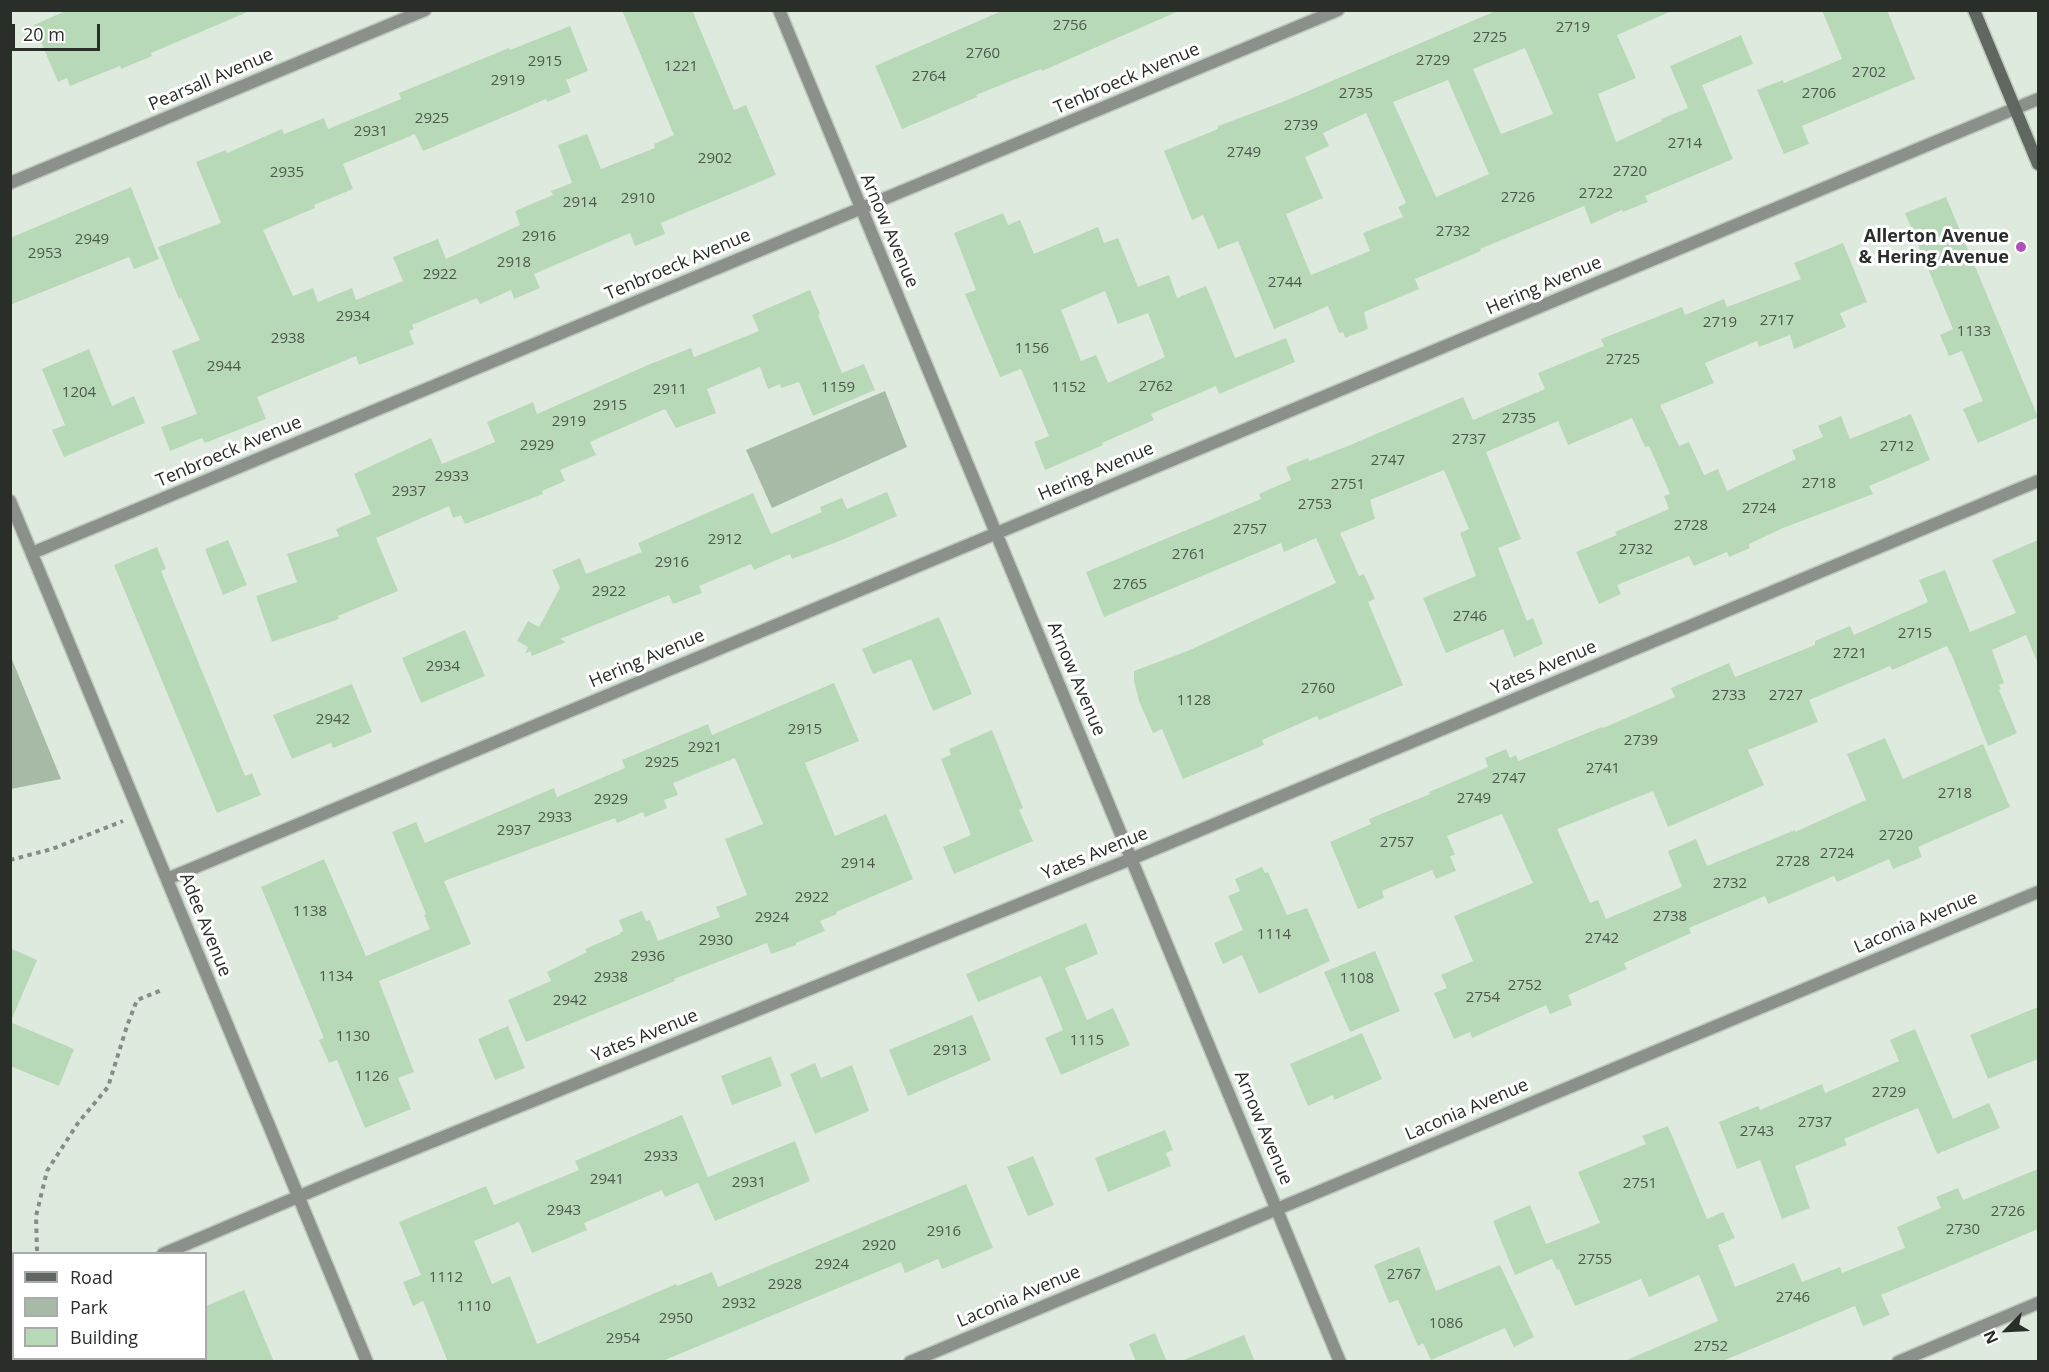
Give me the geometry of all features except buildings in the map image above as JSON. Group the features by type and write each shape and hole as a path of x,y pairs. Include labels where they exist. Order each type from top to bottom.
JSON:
{"main road":[{"path":"1974,10 2038,164"}],"street":[{"name":"Pearsall Avenue","path":"10,183 425,10"},
{"name":"Arnow Avenue","path":"778,10 1341,1362"},
{"name":"Tenbroeck Avenue","path":"32,553 1338,10"},
{"name":"Hering Avenue","path":"167,879 2038,99"},
{"name":"Yates Avenue","path":"168,1252 1131,859 2038,481"},
{"name":"Adee Avenue","path":"10,501 367,1362"},
{"name":"Laconia Avenue","path":"910,1362 2038,892"},
{"path":"1898,1362 2038,1303"}],"path":[{"path":"10,860 52,849 140,814"},
{"path":"37,1251 36,1216 47,1171 78,1123 108,1087 127,1026 138,1000 162,990"}],"green space":[{"path":"885,391 907,447 772,508 746,450"},
{"path":"11,657 61,779 10,789"}],"place":[{"name":"Allerton Avenue & Hering Avenue","path":"2021,247"}]}
